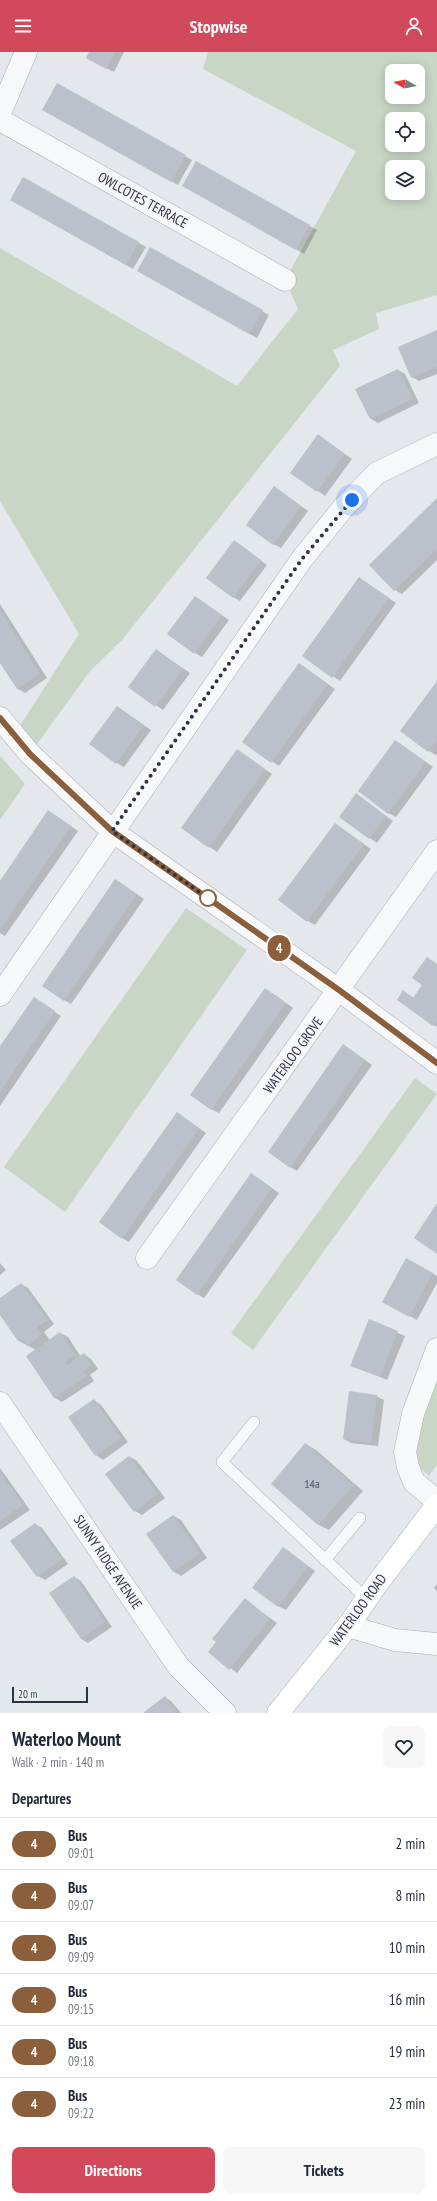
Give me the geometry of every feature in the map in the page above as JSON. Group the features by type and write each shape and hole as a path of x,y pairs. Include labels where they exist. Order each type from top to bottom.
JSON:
{"main road":[{"name":"WATERLOO ROAD","path":"278,1713 348,1626 366,1599 437,1505"}],"street":[{"path":"0,113 26,52"},
{"name":"OWLCOTES TERRACE","path":"0,120 285,280"},
{"path":"0,996 112,831 302,559 343,508 377,473 437,444"},
{"path":"0,718 30,754 112,831 339,990 437,1063"},
{"name":"WATERLOO GROVE","path":"147,1258 437,851"},
{"path":"437,1349 412,1414 405,1452 408,1467 414,1482 437,1501"},
{"name":"SUNNY RIDGE AVENUE","path":"0,1403 178,1666 225,1713"},
{"path":"348,1626 395,1640 437,1644"}],"lane":[{"path":"254,1422 222,1462 366,1599"},
{"path":"325,1560 360,1518"}],"green space":[{"path":"208,52 437,52 437,295 376,313 379,329 333,350 340,366 122,640 90,671 30,754 14,735 79,634 0,501 0,248 237,386 298,309 285,280 356,151 203,69"},
{"path":"0,756 25,784 0,820"},
{"path":"186,908 247,950 65,1212 4,1167"},
{"path":"415,1078 437,1094 253,1350 231,1333"},
{"path":"437,1372 437,1464 429,1476 417,1462 415,1448 420,1426"}],"building":[{"path":"89,52 115,52 106,69 86,58"},
{"path":"57,83 186,155 171,182 42,110"},
{"path":"196,161 310,225 296,250 182,186"},
{"path":"23,177 139,242 126,265 10,200"},
{"path":"150,247 263,310 249,334 137,271"},
{"path":"437,330 437,367 411,378 398,347"},
{"path":"398,369 413,399 370,419 355,389"},
{"path":"318,434 345,454 317,492 290,473"},
{"path":"274,486 301,506 273,545 246,525"},
{"path":"437,498 437,549 394,591 369,565"},
{"path":"234,540 261,560 233,598 206,578"},
{"path":"359,577 389,598 332,678 302,656"},
{"path":"195,596 222,615 194,654 167,634"},
{"path":"0,610 40,674 17,689 0,663"},
{"path":"156,649 183,669 155,707 128,687"},
{"path":"299,663 328,684 271,763 242,742"},
{"path":"437,681 437,740 428,752 400,731"},
{"path":"117,706 144,725 116,764 89,744"},
{"path":"395,740 426,762 388,814 358,791"},
{"path":"237,749 265,769 209,848 181,828"},
{"path":"356,793 386,816 369,839 339,817"},
{"path":"48,810 71,826 0,930 0,881"},
{"path":"335,823 364,844 307,922 278,900"},
{"path":"115,879 137,894 64,1001 42,986"},
{"path":"427,957 437,964 437,1020 433,1026 397,1000 403,990 413,998 422,985 412,978"},
{"path":"265,988 286,1003 211,1110 190,1095"},
{"path":"34,997 55,1011 0,1092 0,1046"},
{"path":"343,1044 365,1060 290,1168 268,1152"},
{"path":"177,1112 199,1128 122,1239 99,1222"},
{"path":"251,1173 272,1188 197,1295 176,1280"},
{"path":"437,1203 437,1254 414,1238"},
{"path":"406,1258 433,1273 409,1317 382,1302"},
{"path":"21,1283 48,1320 37,1327 42,1334 27,1346 22,1339 18,1341 0,1315 0,1298"},
{"path":"369,1319 398,1331 380,1377 350,1366"},
{"path":"60,1332 76,1355 65,1362 67,1365 84,1353 92,1365 83,1371 87,1376 54,1398 26,1356"},
{"path":"349,1391 377,1395 371,1443 343,1439"},
{"path":"94,1399 121,1438 95,1456 68,1417"},
{"path":"305,1443 354,1485 318,1525 271,1484"},
{"path":"129,1456 158,1493 134,1512 105,1474"},
{"path":"0,1471 23,1505 0,1521"},
{"path":"173,1515 200,1553 173,1572 146,1534"},
{"path":"35,1523 62,1559 37,1577 10,1541"},
{"path":"283,1547 308,1566 278,1607 252,1588"},
{"path":"74,1576 105,1622 81,1639 49,1593"},
{"path":"245,1598 270,1619 229,1670 208,1652 216,1642 212,1639"},
{"path":"165,1696 177,1713 143,1713"}],"bus line":[{"name":"4","path":"0,718 30,754 112,831 339,990 437,1063"}],"route":[{"path":"208,898 212,901 112,831 302,559 343,508 352,500"}]}
